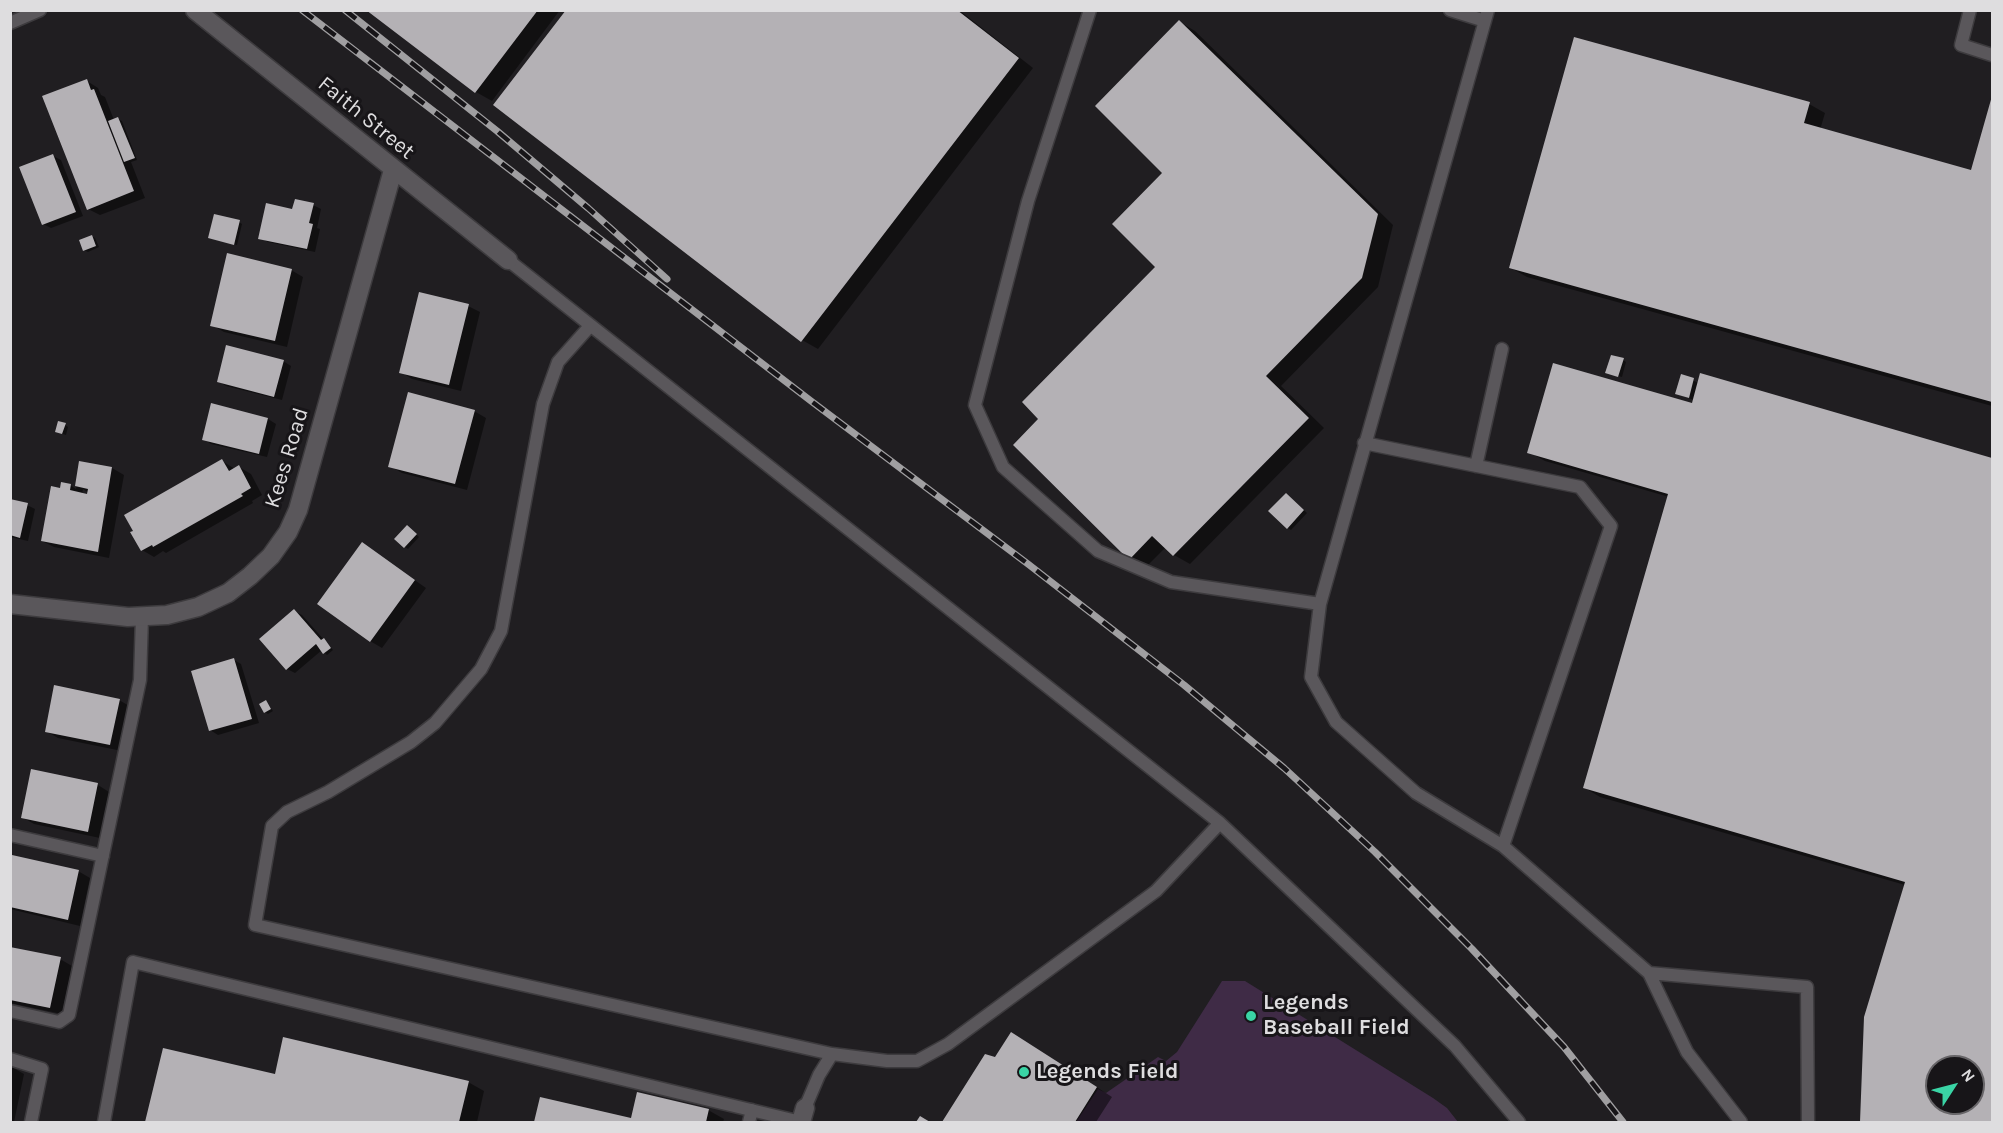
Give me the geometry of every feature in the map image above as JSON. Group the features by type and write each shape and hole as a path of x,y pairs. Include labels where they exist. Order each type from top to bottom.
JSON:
{"street":[{"name":"Faith Street","path":"195,10 508,260"},
{"name":"Kees Road","path":"11,605 128,617 166,615 198,607 228,593 271,556 288,532 298,510 393,170"}],"lane":[{"path":"10,23 40,10"},
{"path":"1090,10 1028,201 975,405 1003,467 1098,551 1171,582 1320,604"},
{"path":"1450,10 1486,16 1320,604 1311,677 1336,722 1416,793 1503,846 1648,973 1687,1052 1741,1122"},
{"path":"1970,10 1961,45 1992,55"},
{"path":"508,260 1220,823 1455,1046 1519,1122"},
{"path":"590,326 558,362 543,404 501,631 481,669 435,723 411,742 328,792 287,812 272,826 255,925 832,1054 887,1061 917,1061 948,1044 1156,891 1220,823"},
{"path":"1476,466 1502,349"},
{"path":"1365,443 1580,487 1611,526 1503,846"},
{"path":"10,1011 59,1022 69,1014 140,680 142,616"},
{"path":"10,835 103,856"},
{"path":"104,1122 133,962 751,1116 802,1118 819,1075 832,1054"},
{"path":"1648,973 1807,987 1808,1122"},
{"path":"10,1059 42,1069 31,1122"}],"shaded area":[{"name":"Legends Baseball Field","path":"1222,981 1245,981 1433,1098 1447,1108 1458,1122 1076,1122 1098,1089 1106,1093 1158,1057 1166,1061 1177,1052"}],"building":[{"path":"366,10 538,10 475,93"},
{"path":"566,10 957,10 1019,58 801,342 493,105"},
{"path":"1179,20 1378,214 1362,278 1266,376 1309,418 1173,556 1152,536 1129,560 1013,445 1038,419 1022,402 1155,267 1112,224 1162,173 1095,106"},
{"path":"1574,37 1810,102 1804,123 1971,170 1992,96 1992,402 1509,268"},
{"path":"87,79 91,90 94,89 134,191 87,210 42,96"},
{"path":"118,117 135,158 124,162 108,121"},
{"path":"53,154 76,212 42,225 19,167"},
{"path":"295,199 314,203 309,223 313,224 307,249 258,239 266,203 292,209"},
{"path":"214,214 240,220 234,245 208,238"},
{"path":"92,235 96,246 83,251 79,240"},
{"path":"227,253 292,269 275,341 210,326"},
{"path":"419,292 469,304 449,385 399,373"},
{"path":"226,345 284,360 274,397 217,382"},
{"path":"1611,355 1624,358 1618,377 1605,373"},
{"path":"1553,363 1692,403 1700,373 1992,458 1992,1122 1860,1122 1864,1017 1905,882 1583,788 1668,494 1527,453"},
{"path":"1681,374 1694,378 1689,398 1675,394"},
{"path":"408,392 475,410 455,484 388,467"},
{"path":"211,403 268,418 259,454 202,440"},
{"path":"58,421 66,423 62,434 55,432"},
{"path":"222,459 229,471 239,465 251,488 241,494 243,496 153,547 152,545 141,551 130,532 133,531 124,515"},
{"path":"79,461 112,467 98,552 41,541 51,486 60,488 61,482 71,484 70,490 87,494 88,489 75,486"},
{"path":"1286,493 1304,510 1287,529 1268,511"},
{"path":"10,499 28,503 20,538 10,535"},
{"path":"407,525 417,534 404,548 394,539"},
{"path":"362,542 415,580 370,642 317,604"},
{"path":"294,609 321,640 324,638 331,648 323,654 316,644 286,670 259,639"},
{"path":"234,658 252,719 209,731 191,671"},
{"path":"54,685 120,699 110,745 45,732"},
{"path":"266,700 271,709 264,713 259,704"},
{"path":"31,769 98,783 88,832 21,818"},
{"path":"12,855 79,870 68,920 10,907"},
{"path":"10,947 61,957 50,1008 10,1000"},
{"name":"Legends Field","path":"1011,1032 1097,1087 1075,1122 942,1122 985,1054 995,1057"},
{"path":"283,1037 469,1081 459,1122 145,1122 163,1048 275,1074"},
{"path":"637,1092 709,1109 706,1122 534,1122 540,1097 631,1118"},
{"path":"920,1116 930,1122 916,1122"}],"railway":[{"path":"302,10 811,401 1028,564 1184,685 1284,768 1375,852 1472,949 1564,1047 1623,1122"},
{"path":"345,10 497,131 667,279"}],"place":[{"name":"Legends Baseball Field","path":"1251,1016"},
{"name":"Legends Field","path":"1024,1072"}]}
